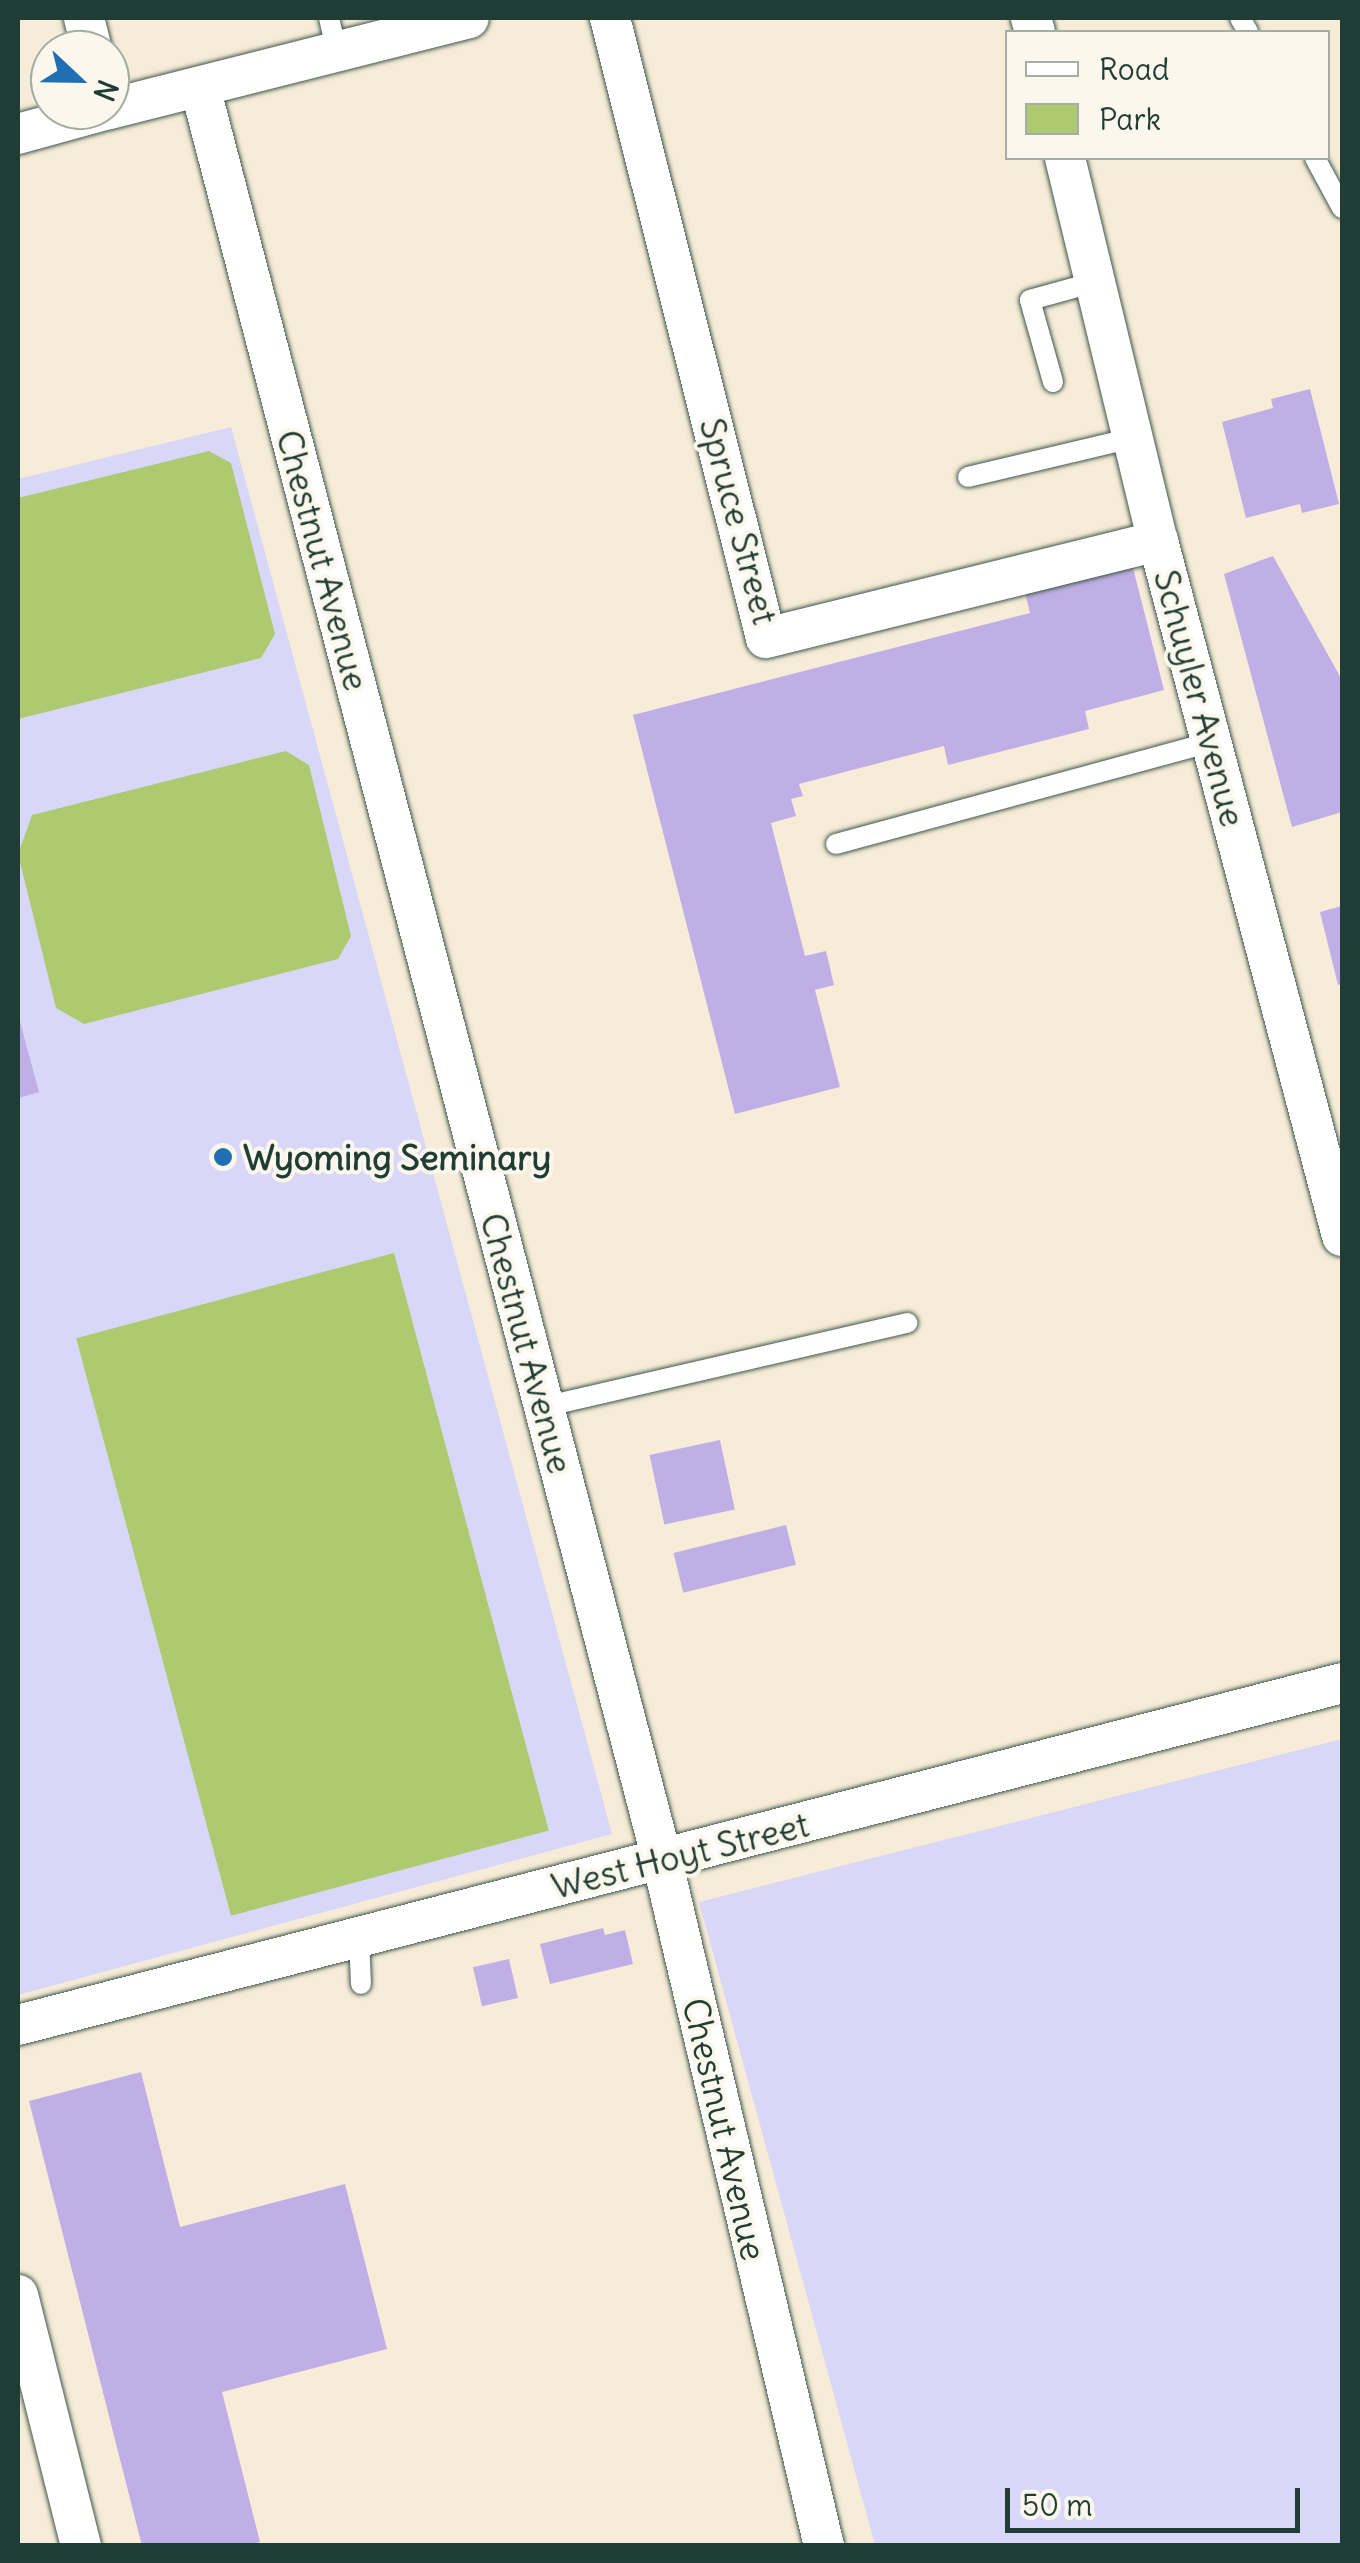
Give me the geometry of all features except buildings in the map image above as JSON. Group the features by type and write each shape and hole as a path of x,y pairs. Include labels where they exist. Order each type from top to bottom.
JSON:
{"street":[{"path":"130,104 200,87 333,35 468,18"},
{"name":"Spruce Street","path":"610,18 766,638 1158,541"},
{"name":"Chestnut Avenue","path":"200,87 662,1860 824,2546"},
{"name":"Schuyler Avenue","path":"1066,160 1158,541 1342,1236"},
{"name":"West Hoyt Street","path":"18,2025 1342,1683"},
{"path":"18,2294 81,2546"}],"lane":[{"path":"1316,160 1342,208"},
{"path":"1053,382 1030,300 1096,282"},
{"path":"968,477 1133,438"},
{"path":"836,844 1212,742"},
{"path":"543,1407 907,1323"},
{"path":"359,1937 361,1984"}],"shaded area":[{"name":"Wyoming Seminary","path":"231,427 612,1834 18,1995 18,479"},
{"path":"1342,1739 1342,2545 875,2545 699,1902"}],"green space":[{"path":"209,451 231,463 275,634 261,658 18,719 18,498"},
{"path":"286,751 309,765 351,936 338,959 84,1024 56,1008 18,854 32,815"},
{"path":"394,1253 549,1831 231,1916 76,1338"}],"place":[{"name":"Wyoming Seminary","path":"223,1157"}]}
